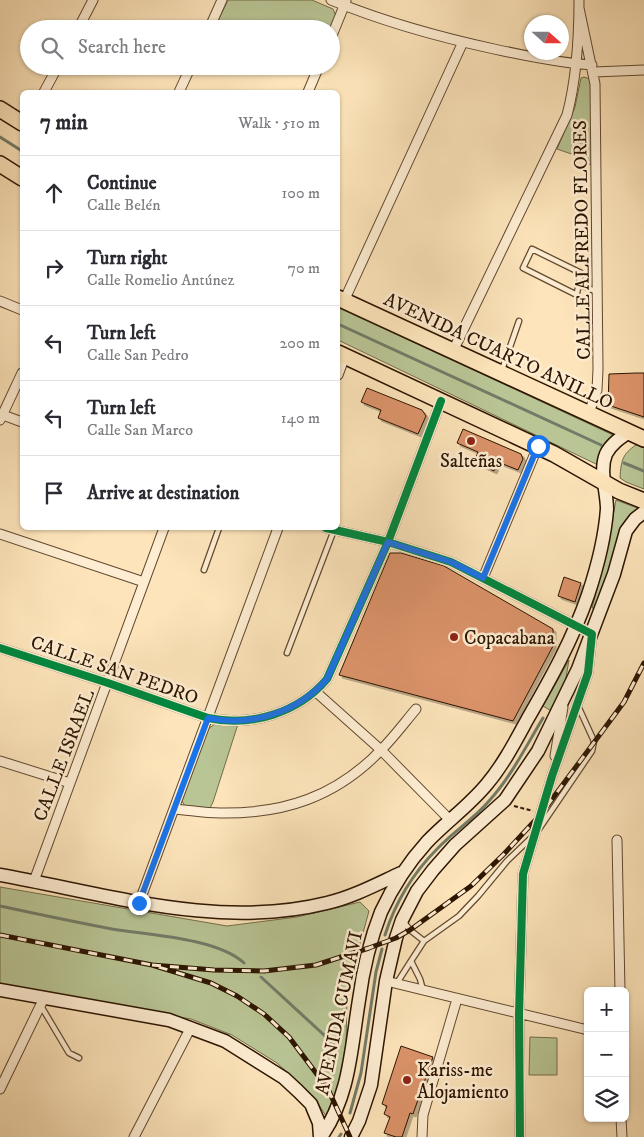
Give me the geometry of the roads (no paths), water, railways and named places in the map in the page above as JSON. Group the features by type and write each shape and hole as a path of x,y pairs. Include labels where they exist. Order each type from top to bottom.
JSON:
{"highway":[{"path":"0,108 20,122"},
{"path":"0,164 20,177"},
{"name":"AVENIDA CUARTO ANILLO","path":"341,300 644,439"},
{"path":"341,355 538,446 627,495 644,501"}],"main road":[{"name":"AVENIDA CUMAVI","path":"321,1137 330,1125 338,1108 346,1083 362,977 372,937 382,910 401,873 427,842 488,784 505,759 558,663 589,593 607,508 604,468 607,454 615,442 629,432"},
{"path":"351,1137 366,1104 371,1085 391,983 396,938 402,920 417,892 433,870 455,845 502,803 521,779 565,698 592,634 614,574 626,531 644,512"},
{"path":"532,711 545,714 551,725"},
{"path":"0,875 139,903 212,913 294,910 329,903 363,891 401,873"},
{"path":"0,990 42,1001 169,1020 225,1041 284,1078 311,1104 321,1137"}],"street":[{"path":"83,20 93,0"},
{"path":"213,20 222,0"},
{"path":"331,0 346,3 404,26 463,42 593,68 644,70"},
{"path":"339,20 346,3"},
{"path":"453,351 567,115 574,89 577,64 579,4"},
{"name":"CALLE ALFREDO FLORES","path":"579,4 596,84 598,379 596,395 589,414"},
{"path":"341,300 463,42"},
{"path":"45,90 53,75"},
{"path":"180,90 187,75"},
{"path":"309,90 315,75"},
{"path":"0,301 20,309"},
{"path":"20,377 1,416 20,421"},
{"name":"CALLE SAN PEDRO","path":"0,648 208,718 225,721 249,720 276,715 316,692 327,679 388,542 441,401"},
{"path":"483,578 538,446"},
{"name":"CALLE ISRAEL","path":"34,882 163,530"},
{"path":"139,903 277,530"},
{"path":"334,530 388,542 451,562 592,634 588,673 552,776 522,874 519,1014 520,1137"},
{"path":"0,534 144,582"},
{"path":"316,692 382,750 450,820"},
{"path":"552,776 565,698"},
{"path":"174,809 219,813 274,810 324,793 345,781 382,750 416,709"},
{"path":"0,761 70,783"},
{"path":"617,840 620,987"},
{"path":"391,983 584,1029"},
{"path":"422,1137 423,1115 457,999"},
{"path":"0,1089 42,1001"},
{"path":"134,1137 191,1027"},
{"path":"621,1122 622,1137"}],"lane":[{"path":"531,250 581,273 579,284 575,294 524,269 531,250"},
{"path":"579,284 597,292"},
{"path":"501,373 519,322"},
{"path":"204,570 218,530"},
{"path":"287,653 330,530"},
{"path":"391,983 411,962 424,941 442,930 459,916 507,861 534,834 592,751 594,741 578,705"},
{"path":"402,920 410,930 424,941"},
{"path":"411,962 420,979 423,991"},
{"path":"42,1001 69,1053 78,1058"}],"waterway":[{"path":"0,137 20,150"},
{"path":"340,325 601,445"},
{"path":"624,463 644,471"},
{"path":"385,935 394,911 406,888 421,867 438,848 477,814 497,792 543,718"},
{"path":"0,906 112,929 200,943 217,948 244,963"},
{"path":"350,1113 361,1073 376,972 382,949"},
{"path":"261,977 336,1046"}],"railway":[{"path":"152,965 214,970 264,971 316,965 396,938 410,930 471,886 541,814 624,702 644,663"},
{"path":"0,935 152,965 211,983 237,996 264,1014 289,1037 328,1089 350,1137"}],"place":[{"name":"Salteñas","path":"471,441"},
{"name":"Copacabana","path":"454,637"},
{"name":"Kariss-me Alojamiento","path":"407,1080"}]}
